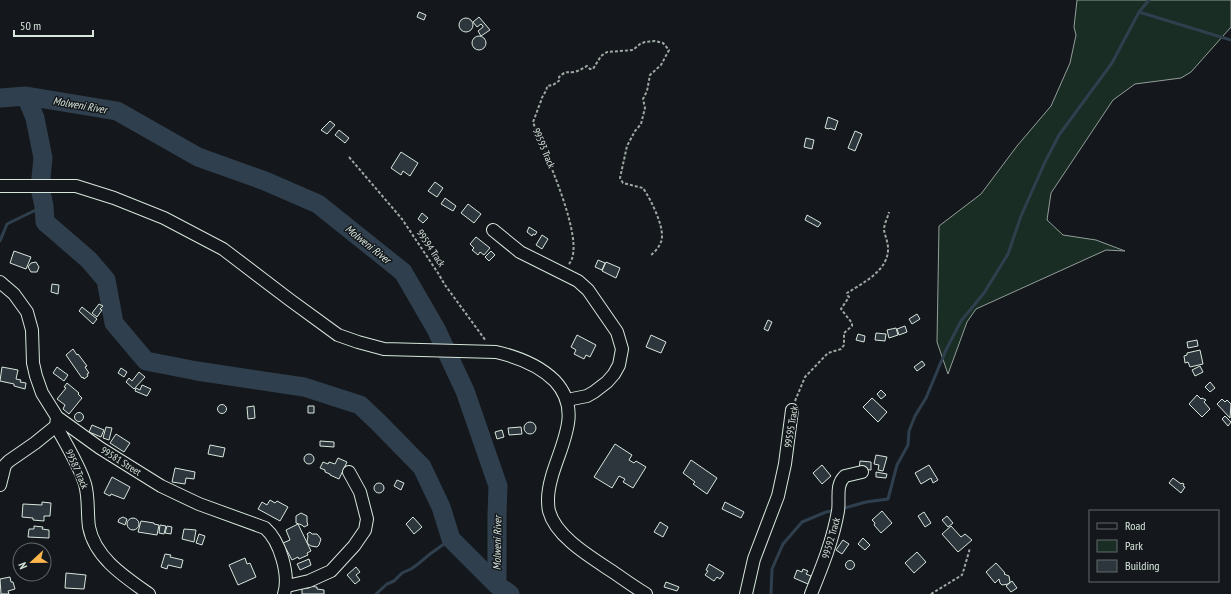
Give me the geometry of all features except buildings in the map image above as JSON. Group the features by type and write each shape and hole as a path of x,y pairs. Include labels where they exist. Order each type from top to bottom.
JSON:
{"street":[{"path":"0,186 76,186 114,198 164,218 223,249 338,335 358,342 384,349 496,352 507,354 536,365 559,386 567,400 569,416 567,431 549,484 548,509 550,516 569,540 584,552 646,594"},
{"path":"492,230 520,252 578,281 588,290 617,332 622,349 619,365 607,382 587,396 567,400"},
{"name":"99581 Street","path":"0,282 14,294 28,312 32,330 32,363 42,394 56,422 161,486 199,504 265,528 272,535 281,555 286,590"},
{"name":"99595 Track","path":"746,594 754,559 778,496 785,464 792,410"},
{"path":"0,485 5,465 9,460 34,443 56,422"},
{"name":"99587 Track","path":"56,422 84,482 88,496 91,536 96,546 118,572 149,594"},
{"path":"286,590 331,571 354,546 365,530 367,519 360,492 349,472"},
{"name":"99592 Track","path":"811,594 835,530 839,508 839,486 845,476 862,472"}],"path":[{"name":"99593 Track","path":"562,272 574,256 573,235 557,180 540,143 533,122 541,100 548,89 547,86 553,85 560,80 559,77 563,73 567,71 577,71 587,66 590,69 593,69 601,56 607,52 633,50 640,44 655,41 663,44 669,50 661,65 650,75 647,91 643,99 645,108 641,124 634,131 627,146 620,178 623,184 644,188 658,214 661,242 651,256"},
{"name":"99594 Track","path":"348,157 402,219 445,285 496,352"},
{"name":"99595 Track","path":"792,410 805,377 828,353 841,349 844,345 844,333 852,326 852,323 841,309 848,300 848,293 871,278 888,256 888,247 884,228 889,212"},
{"path":"931,594 962,575 970,548"}],"green space":[{"path":"1077,0 1231,0 1231,27 1191,72 1181,78 1135,84 1113,100 1051,193 1047,220 1063,235 1096,240 1125,251 1106,250 976,309 967,322 948,374 937,342 939,226 981,194 1017,146 1051,106 1070,63 1076,35 1074,27"}],"waterway":[{"path":"841,509 866,502 888,499 897,465 908,445 909,431 915,416 926,398 946,350 961,321 984,293 1008,254 1021,216 1045,162 1059,135 1112,63 1139,12 1149,0"},
{"path":"1139,12 1231,40"},
{"name":"Molweni River","path":"26,96 35,118 43,158 40,188 44,206 45,222 89,260 106,280 114,323 146,361 197,371 304,387 360,405 422,467 441,507 451,539 497,585"},
{"name":"Molweni River","path":"0,98 26,96 117,111 198,157 265,181 318,204 403,272 436,329 465,391 498,486 497,585 510,594"},
{"path":"0,241 7,224 44,206"},
{"path":"771,594 772,569 783,544 802,522 826,512 836,510"},
{"path":"376,594 387,584 394,581 402,573 411,569 451,539"}]}
